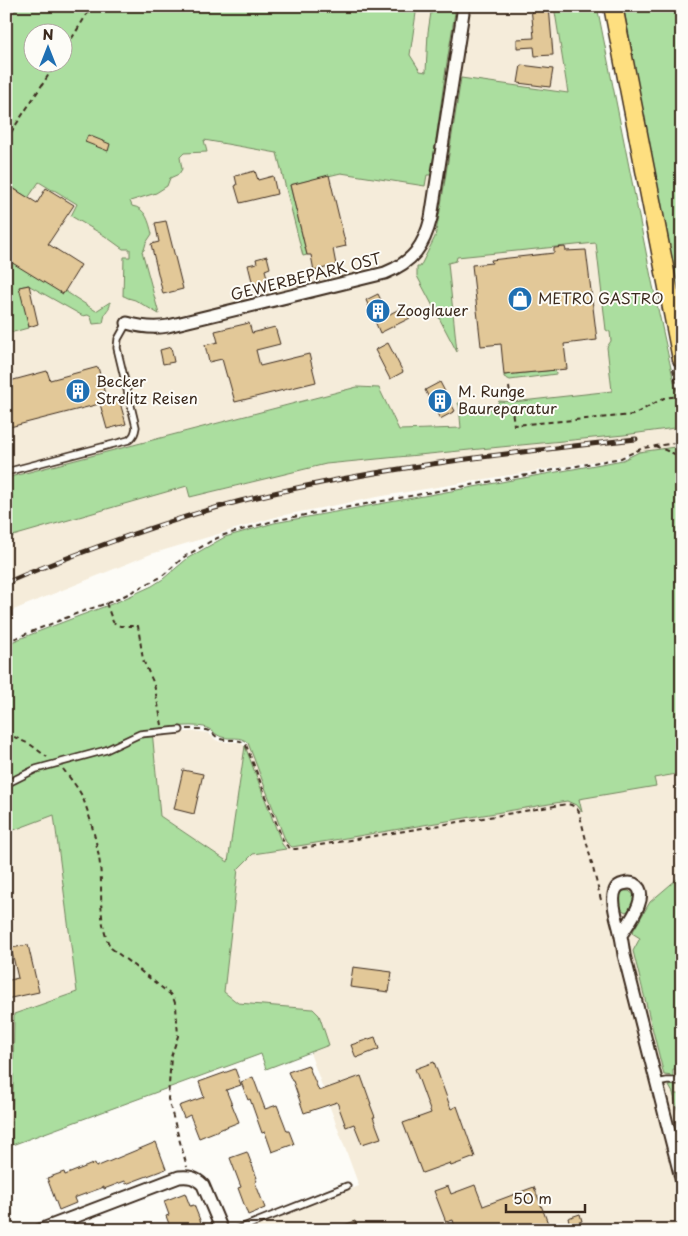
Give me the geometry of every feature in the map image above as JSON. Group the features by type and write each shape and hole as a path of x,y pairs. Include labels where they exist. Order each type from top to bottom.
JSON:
{"main road":[{"path":"612,6 682,359"}],"street":[{"name":"GEWERBEPARK OST","path":"127,323 151,328 168,326 386,273 411,258 424,241 431,218 464,6"},
{"path":"621,935 624,955 682,1182"},
{"path":"40,1230 179,1177 188,1176 198,1180 203,1185 222,1230"}],"lane":[{"path":"6,472 129,440 133,437 136,427 117,348 118,340 127,323"},
{"path":"6,784 36,769 106,750 140,734 180,730"},
{"path":"656,1084 667,1081 682,1081"},
{"path":"236,1230 347,1186"}],"path":[{"path":"72,38 92,6"},
{"path":"526,6 528,10"},
{"path":"6,140 50,72"},
{"path":"509,387 514,425 633,415 664,398 678,396"},
{"path":"679,400 682,413"},
{"path":"6,642 116,600 151,583 184,557 224,535 277,520 621,458 643,448 682,442"},
{"path":"655,446 682,457"},
{"path":"106,604 112,622 120,626 138,626 143,660 154,684 163,732"},
{"path":"180,730 203,729 210,731 218,738 243,741 284,843 291,849 567,804 572,805 579,812 602,903"},
{"path":"6,733 31,745 57,764 82,795 91,823 100,864 101,904 106,939 110,948 170,994 174,1000 178,1036 171,1057 168,1099 188,1176"},
{"path":"6,1223 9,1230"}],"shaded area":[{"path":"417,6 554,6 568,94 627,411 495,407 490,410 483,410 458,404 461,428 398,430 379,388 357,387 10,477 6,464 6,173 42,113 426,178 427,175 431,175 444,75 420,71 410,55"},
{"path":"682,427 682,446 383,496 279,516 151,554 6,613 6,538 187,486 191,497 326,464 624,435"},
{"path":"682,638 682,1230 248,1230 359,1186 310,1053 329,1045 313,1009 238,1003 224,992 238,869 253,854 286,848 282,844 245,748 228,862 160,816 152,736 195,731 208,733 221,742 239,742 245,746 248,743 238,716"},
{"path":"54,815 77,992 14,1014 12,1153 6,1156 6,833"}],"green space":[{"path":"19,6 417,6 410,55 420,71 426,72 428,32 432,6 456,6 431,175 427,175 425,186 341,173 290,185 307,255 303,256 277,153 204,140 207,152 184,153 180,157 182,169 179,174 170,178 167,186 156,193 130,201 132,206 137,207 144,213 151,229 152,234 142,251 159,314 135,300 123,296 124,257 130,257 130,249 123,249 71,216 77,204 39,182 28,198 9,185 6,189 6,21"},
{"path":"554,6 597,6 682,427 624,435 326,464 190,497 187,486 6,538 6,464 10,477 357,387 379,388 399,430 461,428 458,403 489,410 499,401 513,402 612,391 607,347 611,341 610,332 606,330 596,243 457,257 456,261 448,263 457,352 417,276 417,267 420,267 435,237 461,78 568,93"},
{"path":"623,6 682,6 682,326 642,125 631,45"},
{"path":"6,259 65,291 96,311 110,302 103,323 93,324 91,317 88,315 83,316 28,285 20,287 29,327 6,334"},
{"path":"555,370 556,374 510,380 504,377 504,375"},
{"path":"682,446 682,773 654,778 656,786 579,799 582,812 578,806 567,801 292,847 286,842 248,743 239,738 222,737 209,729 198,726 152,730 160,816 228,862 245,746 282,844 286,849 253,854 238,869 224,992 238,1003 313,1009 319,1015 329,1045 266,1069 261,1054 12,1145 14,1014 77,992 54,815 6,833 6,644 117,602 152,586 188,558 225,537 274,523 623,460 639,452"},
{"path":"682,874 682,1070 673,1069 673,1076 664,1075 633,951 640,938 632,933 650,902"},
{"path":"622,891 629,891 634,895 633,905 626,912 622,910 619,903 619,896"},
{"path":"675,1085 675,1094 682,1094 682,1103 679,1103 679,1111 682,1111 682,1128 673,1093 669,1086"}],"building":[{"path":"549,6 553,55 535,56 534,47 517,48 517,39 534,38 531,7"},
{"path":"521,65 553,69 550,87 518,83"},
{"path":"88,135 110,144 108,151 85,142"},
{"path":"255,171 258,180 273,176 277,194 240,203 235,186 237,185 235,176"},
{"path":"329,175 346,246 333,249 336,265 314,271 311,255 307,255 290,185"},
{"path":"6,184 37,203 46,188 74,205 48,244 81,265 63,294 6,259"},
{"path":"166,221 183,289 163,294 151,244 159,242 155,223"},
{"path":"565,247 566,251 586,250 597,340 564,344 567,369 504,375 501,344 481,346 472,265 492,263 491,260 554,253 554,248"},
{"path":"267,256 270,268 265,270 268,281 253,285 248,265 257,263 256,259"},
{"path":"29,285 38,324 29,327 19,287"},
{"name":"Zooglauer","path":"378,294 388,315 403,307 410,318 380,333 366,300"},
{"path":"249,323 252,333 275,327 280,344 256,350 260,366 309,354 316,382 235,402 222,359 209,362 205,345 218,342 215,331"},
{"path":"388,343 403,372 390,379 375,350"},
{"path":"171,347 174,362 163,364 160,350"},
{"path":"98,367 107,402 6,428 6,382 47,371 50,380"},
{"name":"M. Runge Baureparatur","path":"440,382 455,411 440,419 425,390"},
{"path":"119,399 126,424 107,429 100,404"},
{"path":"183,770 203,774 194,814 174,809"},
{"path":"28,945 39,992 6,999 6,981 18,978 11,948"},
{"path":"353,967 392,972 389,992 350,987"},
{"path":"375,1037 379,1049 356,1058 351,1045"},
{"path":"434,1062 451,1109 457,1106 475,1157 451,1166 450,1163 422,1173 403,1123 431,1113 415,1069"},
{"path":"308,1065 319,1091 361,1076 381,1138 362,1144 354,1124 346,1127 337,1102 304,1113 288,1072"},
{"path":"235,1069 241,1085 226,1090 239,1122 199,1138 190,1115 184,1118 179,1106 204,1097 199,1082"},
{"path":"253,1077 265,1109 277,1105 294,1144 272,1152 265,1132 262,1133 250,1099 248,1100 241,1082"},
{"path":"156,1142 166,1169 126,1184 125,1181 74,1198 76,1203 59,1210 47,1178 64,1172 65,1175 95,1163 96,1167"},
{"path":"247,1152 257,1178 255,1178 257,1181 255,1182 265,1208 248,1215 238,1188 241,1187 230,1158"},
{"path":"475,1185 483,1206 534,1187 549,1226 540,1230 456,1230 453,1220 446,1222 434,1191 448,1186 451,1194"},
{"path":"185,1193 190,1206 194,1205 204,1230 178,1230 177,1227 171,1229 166,1216 169,1215 164,1201"},
{"path":"580,1214 582,1221 570,1226 568,1218"},
{"path":"355,1221 359,1230 333,1230 333,1229"}],"railway":[{"path":"6,583 136,533 205,511 304,486 446,462 636,439"}],"place":[{"name":"METRO GASTRO","path":"520,299"},
{"name":"Zooglauer","path":"378,311"},
{"name":"Becker Strelitz Reisen","path":"78,391"},
{"name":"M. Runge Baureparatur","path":"440,401"}]}
